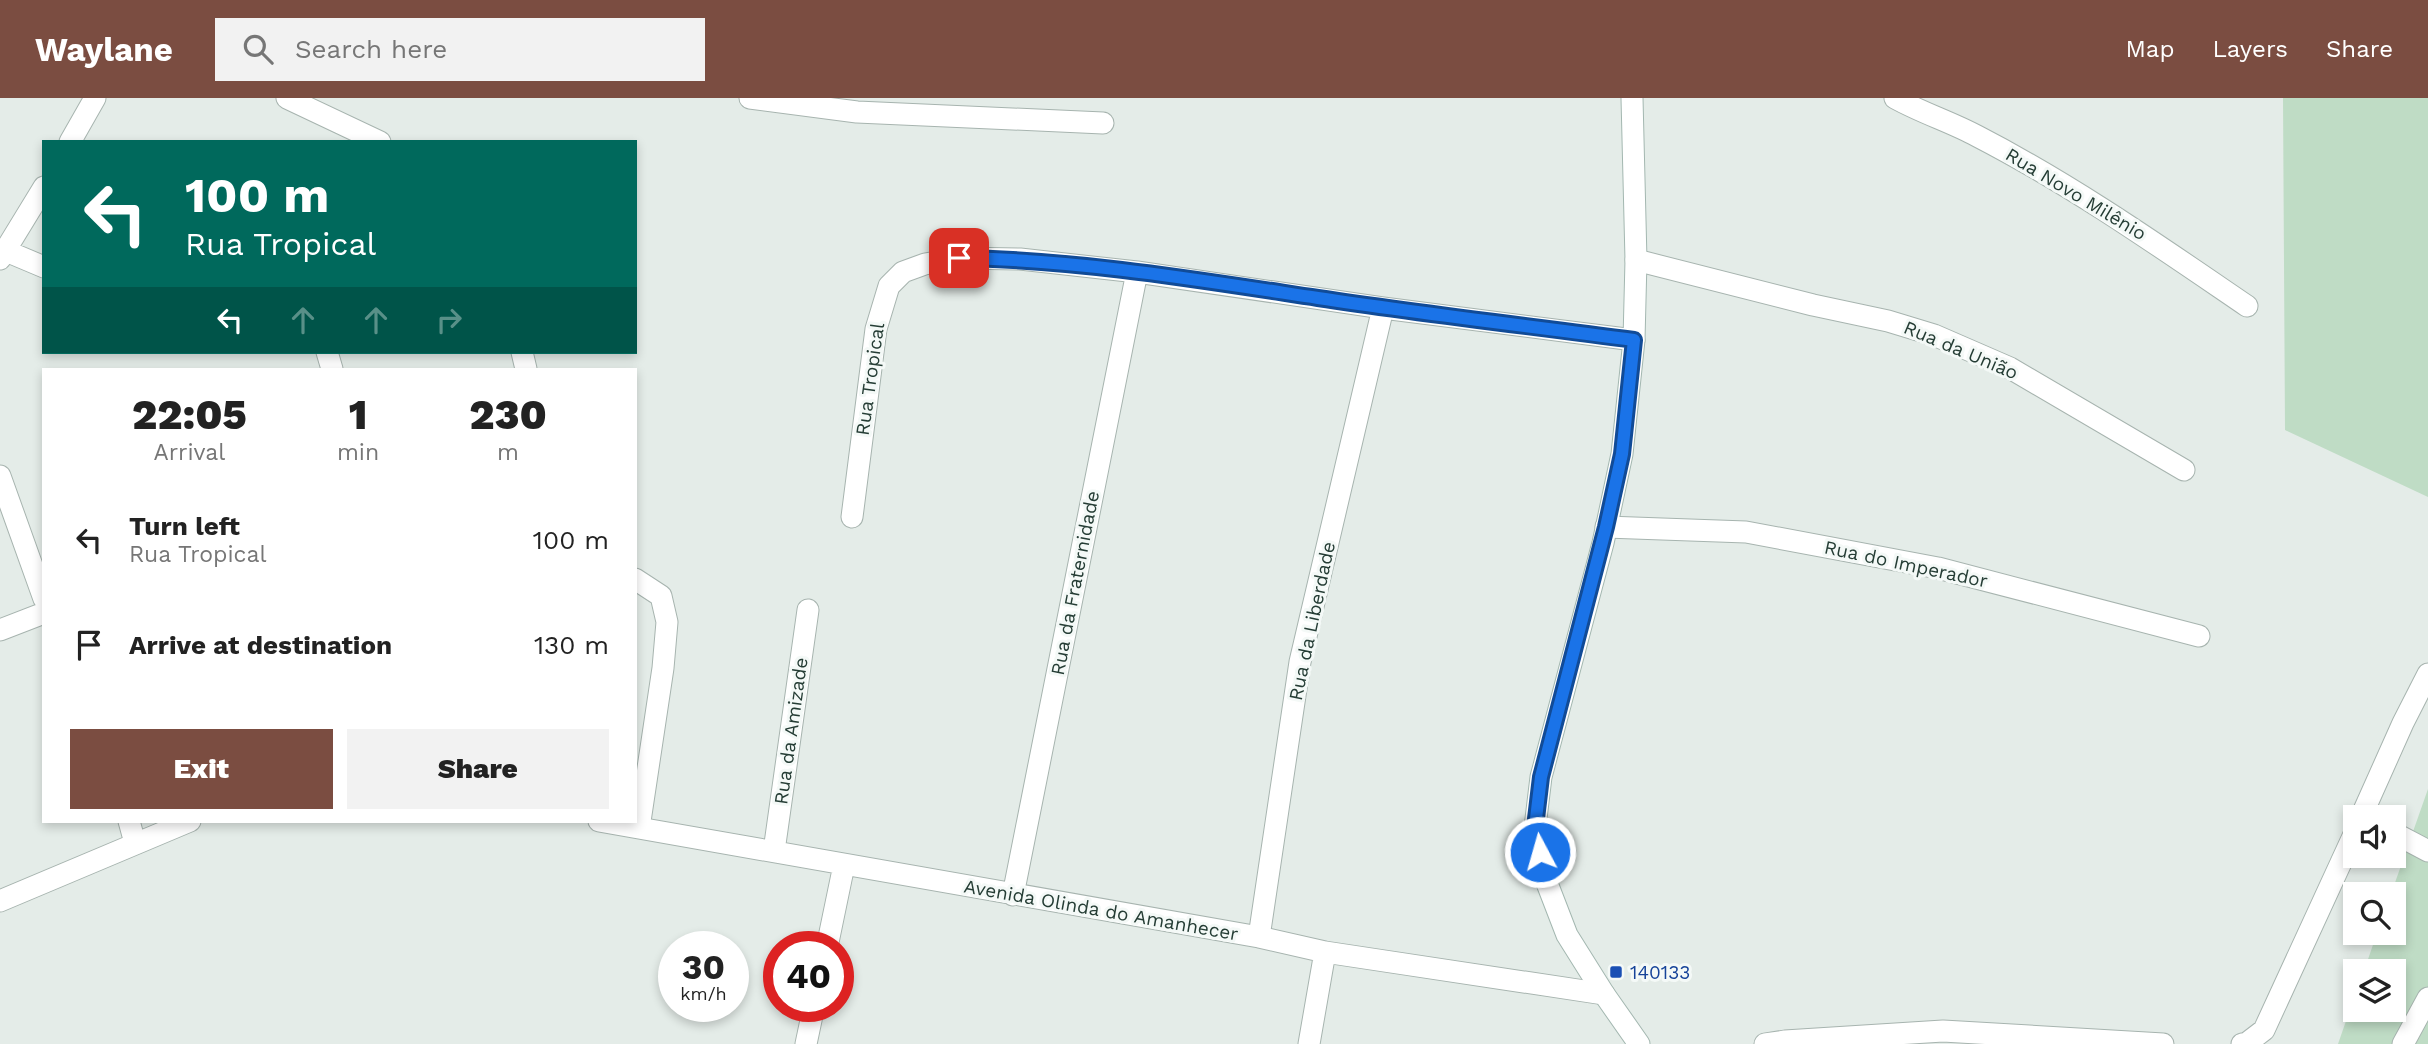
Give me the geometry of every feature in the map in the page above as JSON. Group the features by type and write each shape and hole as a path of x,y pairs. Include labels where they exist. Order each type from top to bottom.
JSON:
{"street":[{"path":"71,140 95,98"},
{"path":"287,98 376,140"},
{"path":"750,98 858,112 1103,123"},
{"path":"1632,98 1636,260 1634,340 1622,454 1606,527 1541,777 1535,827 1545,878 1567,935 1639,1044"},
{"name":"Rua Novo Milênio","path":"1895,98 1976,135 2061,182 2247,306"},
{"path":"42,190 3,255 42,266"},
{"name":"Rua Tropical","path":"852,517 876,329 889,286 903,272 925,264 959,258 1020,259 1137,272 1383,308 1634,340"},
{"name":"Rua da União","path":"1636,260 1888,321 1934,335 2010,368 2184,470"},
{"name":"Rua da Fraternidade","path":"1013,895 1137,272"},
{"name":"Rua da Liberdade","path":"1259,937 1300,662 1383,308"},
{"path":"0,475 42,593"},
{"name":"Rua do Imperador","path":"1606,527 1746,532 1938,568 2199,636"},
{"path":"637,580 661,596 667,622 663,668 639,828"},
{"name":"Rua da Amizade","path":"774,851 808,610"},
{"path":"0,630 42,614"},
{"path":"2368,805 2428,674"},
{"path":"130,823 135,844"},
{"path":"0,901 185,823"},
{"name":"Avenida Olinda do Amanhecer","path":"610,823 1259,937 1325,952 1604,994"},
{"path":"2406,839 2428,851"},
{"path":"2242,1044 2264,1030 2343,858"},
{"path":"830,931 844,865"},
{"path":"1309,1044 1325,952"},
{"path":"2403,1044 2428,998"},
{"path":"806,1044 811,1022"},
{"path":"1765,1044 1943,1031 2163,1044"}],"green space":[{"path":"2283,98 2428,98 2428,497 2285,430"},
{"path":"2428,789 2428,1044 2338,1044 2346,1022 2406,1022 2406,959 2368,959 2373,945 2406,945 2406,882 2395,882 2400,868 2406,868 2406,851"}],"place":[{"name":"140133","path":"1616,972"}],"route":[{"path":"959,258 1020,259 1137,272 1383,308 1634,340 1622,454 1606,527 1541,777 1535,827 1540,852"}]}
